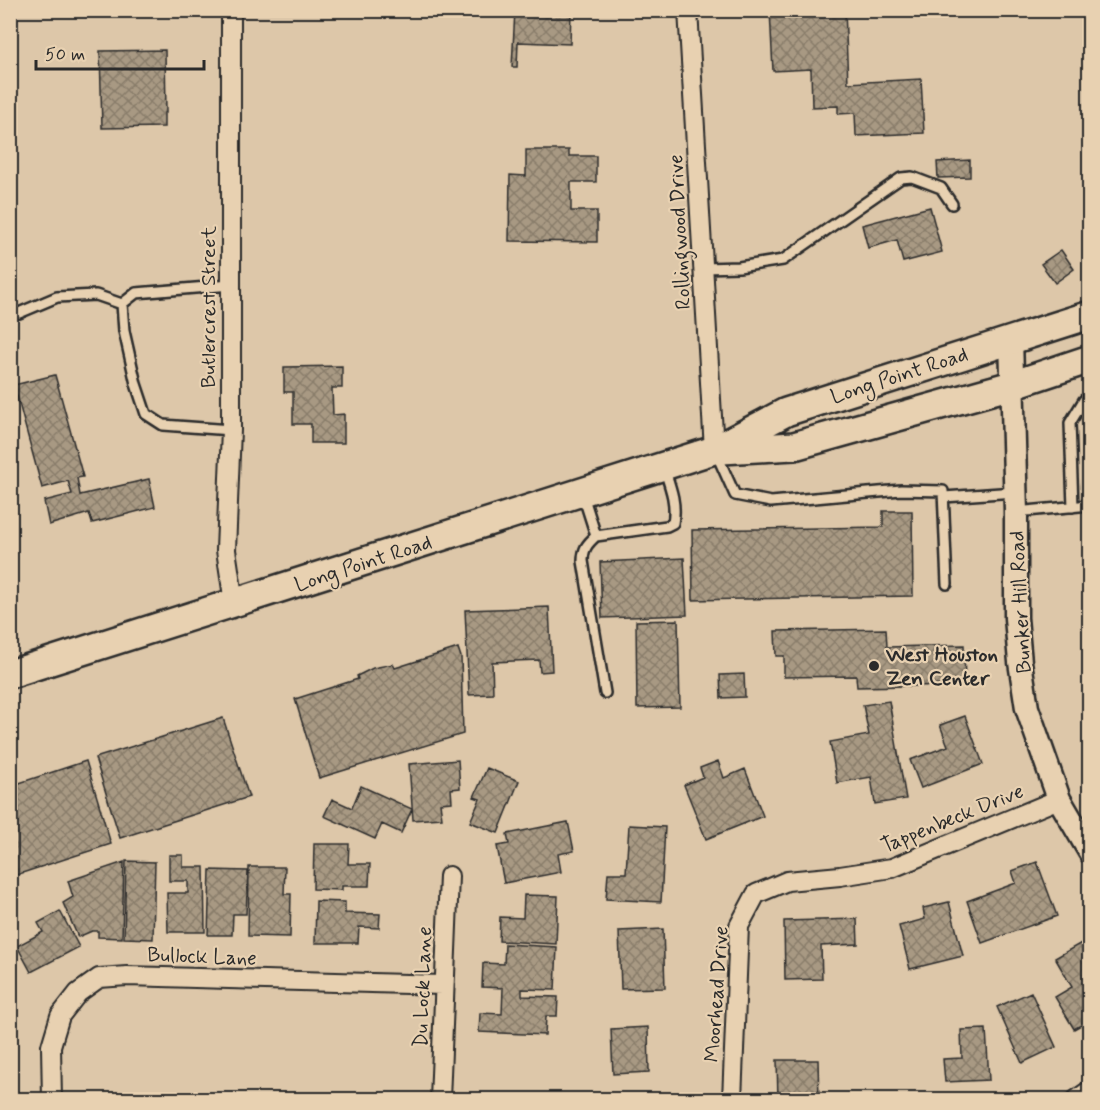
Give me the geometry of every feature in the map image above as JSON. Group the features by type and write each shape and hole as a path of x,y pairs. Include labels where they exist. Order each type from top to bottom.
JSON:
{"main road":[{"name":"Long Point Road","path":"10,674 714,450 786,412 1089,315"},
{"name":"Long Point Road","path":"714,450 794,446 1012,385 1089,359"}],"street":[{"name":"Butlercrest Street","path":"231,10 231,430 226,550 234,603"},
{"name":"Rollingwood Drive","path":"688,10 714,450"},
{"name":"Bunker Hill Road","path":"1011,339 1016,502 1016,618 1020,662 1028,708 1059,799 1089,852"},
{"name":"Tappenbeck Drive","path":"756,894 787,881 892,868 1059,799"},
{"name":"Du Lock Lane","path":"440,1100 448,876"},
{"name":"Moorhead Drive","path":"732,1100 739,926 756,894"},
{"name":"Bullock Lane","path":"52,1100 51,1046 60,1016 78,993 99,978 127,976 443,985"},
{"path":"1076,1100 1089,1090"}],"lane":[{"path":"704,268 739,267 783,260 901,178 912,177 941,188 952,204"},
{"path":"122,304 136,293 231,285"},
{"path":"19,313 57,297 96,295 122,304"},
{"path":"122,304 124,331 136,384 146,414 163,425 231,430"},
{"path":"1072,507 1070,423 1084,400 1089,399"},
{"path":"714,450 735,495 771,502 902,490 943,491 947,584"},
{"path":"605,693 583,552 586,545 596,536 667,526 673,523 674,498 663,466"},
{"path":"582,492 596,536"},
{"path":"944,497 1072,507 1089,506"}],"building":[{"path":"515,10 571,10 570,44 518,42 517,67 512,67"},
{"path":"770,10 845,10 848,83 921,79 924,133 856,136 855,113 838,114 838,106 812,107 811,69 773,71"},
{"path":"165,50 166,113 164,113 164,127 102,128 100,51"},
{"path":"526,150 569,150 569,156 596,156 596,182 571,182 571,211 597,211 597,242 509,241 510,175 526,176"},
{"path":"970,160 970,177 938,178 937,162"},
{"path":"930,207 942,252 903,262 897,240 868,248 862,225"},
{"path":"1061,250 1074,269 1055,283 1041,264"},
{"path":"342,366 342,388 332,388 333,415 344,414 344,443 311,443 311,424 293,424 293,392 284,392 284,367"},
{"path":"55,375 83,477 77,478 80,495 149,479 155,507 92,523 89,513 49,525 44,501 72,494 68,481 42,488 14,385"},
{"path":"883,511 912,511 913,596 693,600 692,530 883,527"},
{"path":"684,558 687,615 602,618 600,562"},
{"path":"549,607 552,671 540,672 539,660 492,662 493,694 469,695 465,610"},
{"path":"678,620 680,707 637,708 636,621"},
{"name":"West Houston Zen Center","path":"886,629 887,647 964,645 965,685 857,687 856,676 784,677 784,656 776,656 775,631"},
{"path":"458,648 461,657 463,734 319,778 295,699 358,679 357,676 373,668 393,664 395,668"},
{"path":"744,674 745,697 721,698 720,675"},
{"path":"889,701 906,799 875,804 871,777 837,783 830,742 869,735 863,705"},
{"path":"965,716 983,764 921,788 910,760 948,746 940,725"},
{"path":"223,718 249,797 120,838 95,758"},
{"path":"458,760 460,788 451,789 452,802 440,803 442,818 413,820 409,764"},
{"path":"86,761 111,844 10,877 10,786"},
{"path":"718,761 724,778 745,769 763,816 706,839 684,785 703,777 700,768"},
{"path":"487,768 519,781 498,833 470,822 480,799 474,797"},
{"path":"361,786 412,809 401,833 382,824 375,839 324,816 332,799 352,808"},
{"path":"568,822 574,851 558,854 561,872 504,883 497,846 509,844 507,834"},
{"path":"629,825 665,827 661,902 606,899 608,873 626,873"},
{"path":"314,844 349,844 348,864 370,864 369,886 342,886 342,890 313,889"},
{"path":"169,855 183,855 183,867 204,867 205,932 168,932 167,893 188,893 188,881 169,881"},
{"path":"126,861 155,862 153,939 124,938"},
{"path":"124,862 122,938 98,937 98,931 78,937 63,903 73,897 68,881"},
{"path":"1037,862 1057,916 982,943 967,901 1016,883 1012,871"},
{"path":"249,867 285,867 284,894 291,894 290,937 248,936"},
{"path":"210,870 248,871 246,914 233,914 232,935 208,935"},
{"path":"524,895 558,896 556,944 499,941 500,917 523,918"},
{"path":"316,901 345,902 345,913 380,914 379,928 359,927 358,943 315,943"},
{"path":"949,902 963,956 910,969 899,926 925,919 923,908"},
{"path":"60,911 79,947 31,972 17,946 43,932 38,923"},
{"path":"857,919 858,944 821,946 822,979 785,980 784,921"},
{"path":"663,929 665,988 621,989 619,931"},
{"path":"1083,942 1090,954 1090,1020 1074,1029 1055,997 1072,987 1055,958"},
{"path":"505,944 557,947 555,990 522,989 522,996 558,997 557,1016 546,1016 545,1035 479,1032 480,1013 502,1014 503,988 482,987 483,963 504,964"},
{"path":"1031,992 1056,1047 1022,1063 997,1007"},
{"path":"648,1027 649,1072 613,1074 611,1029"},
{"path":"986,1029 989,1080 945,1082 943,1059 962,1058 961,1030"},
{"path":"777,1060 818,1060 819,1100 778,1100"}],"place":[{"name":"West Houston Zen Center","path":"874,666"}]}
